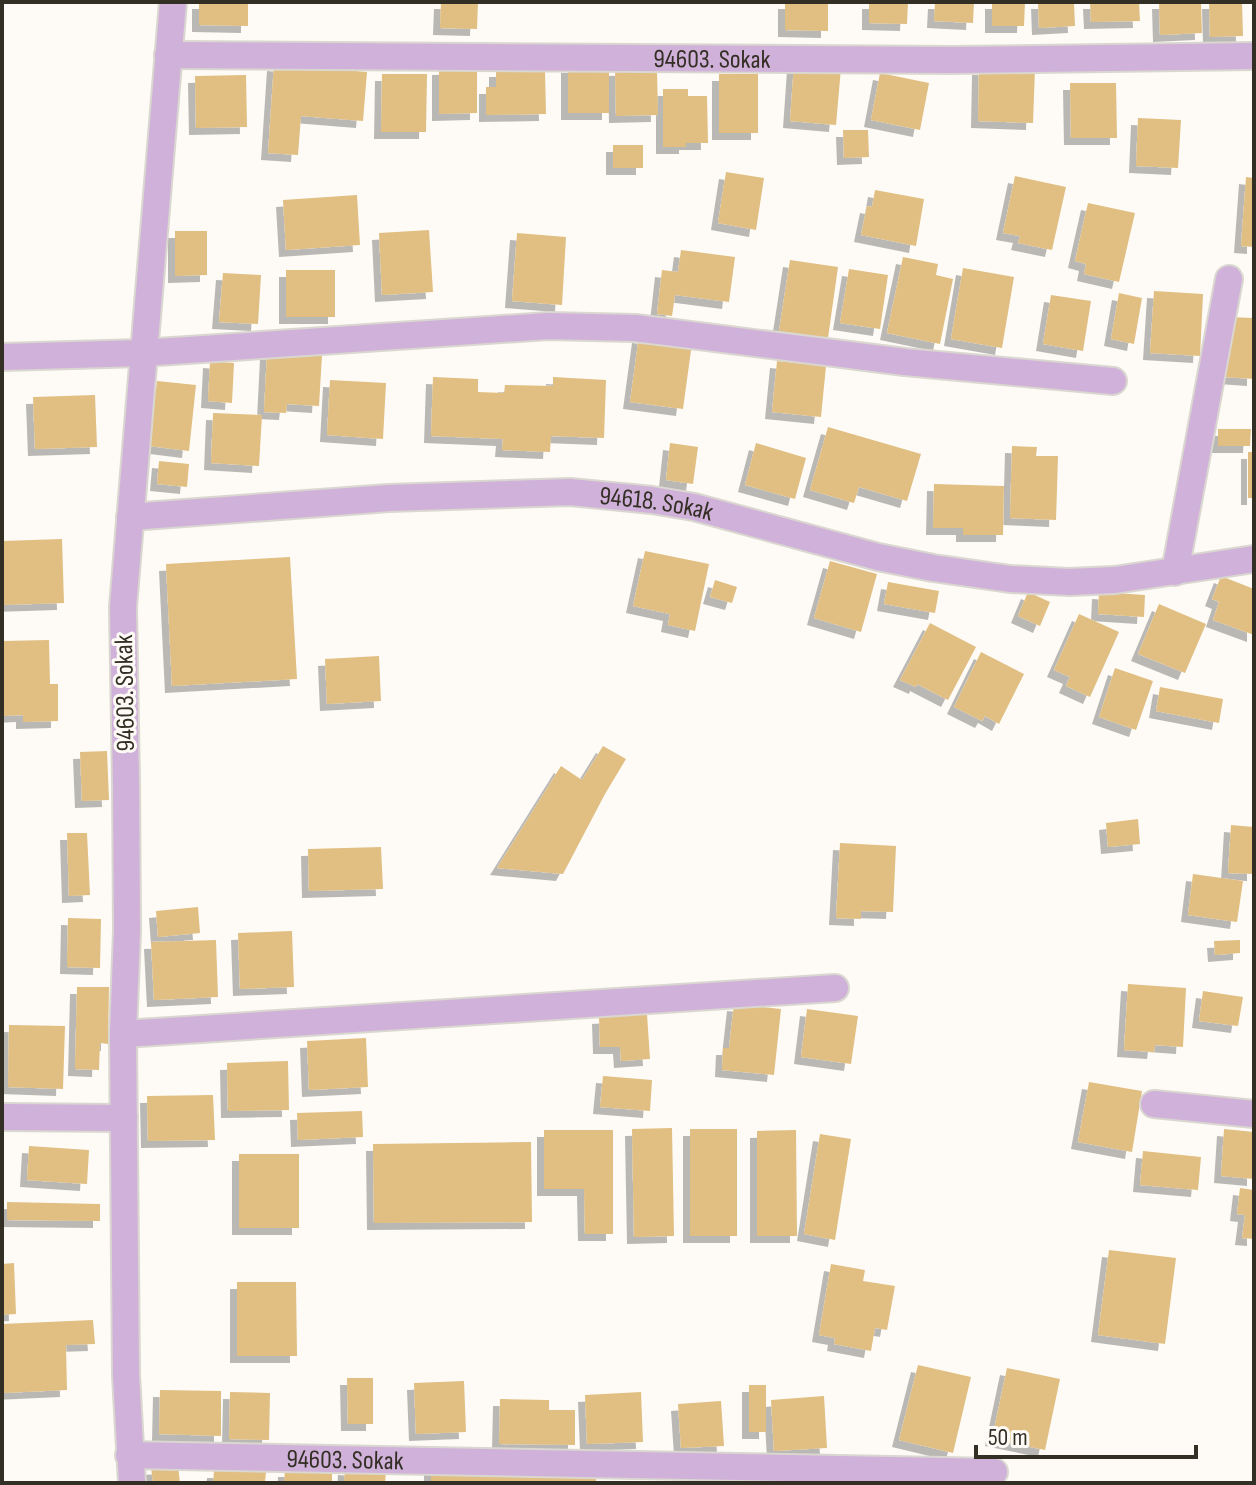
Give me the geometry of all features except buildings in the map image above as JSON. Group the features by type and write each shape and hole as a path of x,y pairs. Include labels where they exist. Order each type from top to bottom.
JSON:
{"street":[{"name":"94603. Sokak","path":"132,1483 126,1375 123,1034 127,931 123,607 173,2"},
{"name":"94603. Sokak","path":"168,55 952,60 1254,56"},
{"path":"1175,572 1229,279"},
{"path":"2,357 142,353 548,326 635,328 905,362 1113,381"},
{"name":"94618. Sokak","path":"130,517 389,498 570,492 694,507 878,557 1010,579 1069,582 1115,580 1254,559"},
{"path":"123,1034 835,988"},
{"path":"1154,1104 1254,1114"},
{"path":"2,1117 124,1118"},
{"name":"94603. Sokak","path":"129,1455 994,1472"}]}
